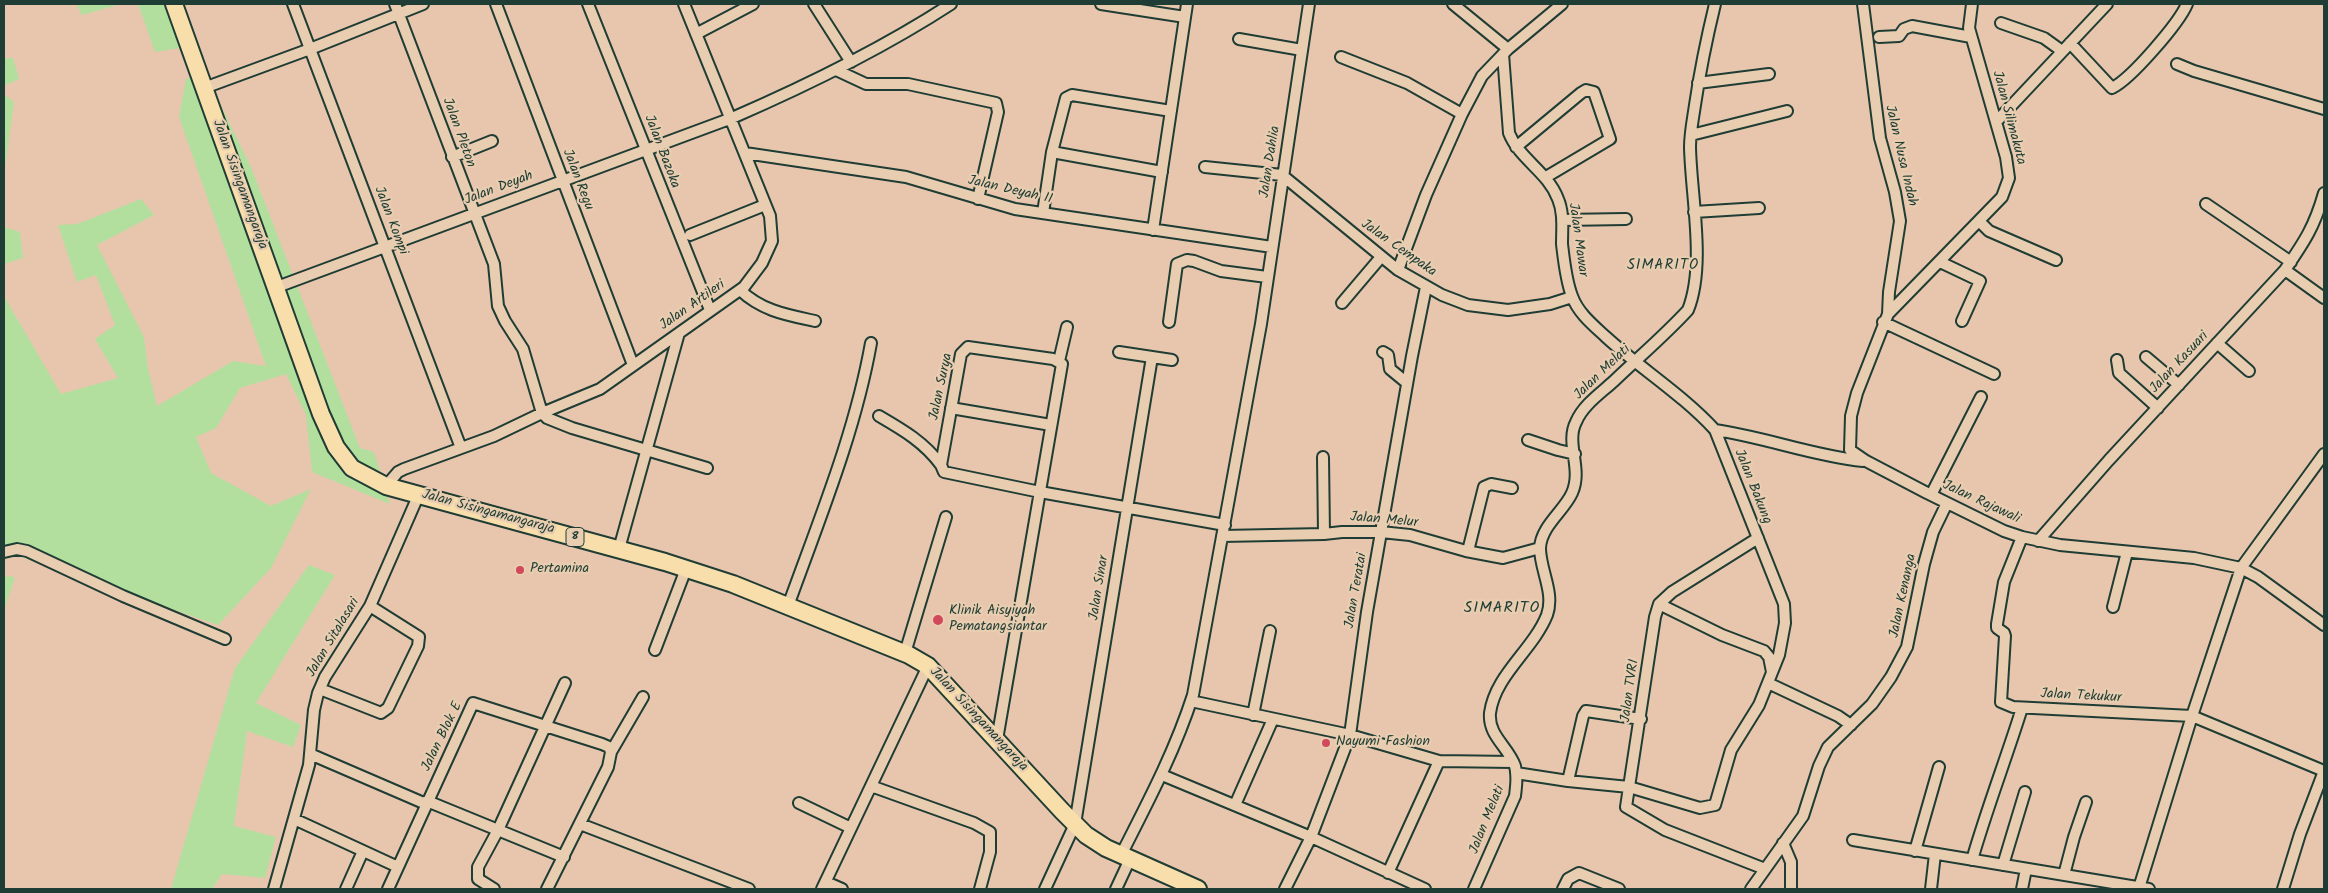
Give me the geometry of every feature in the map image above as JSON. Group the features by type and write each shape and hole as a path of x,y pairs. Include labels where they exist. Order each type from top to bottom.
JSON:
{"highway":[{"name":"Jalan Sisingamangaraja","path":"174,4 321,414 336,447 352,468 386,486 686,568 905,653 928,666 1075,824 1106,848 1198,889"}],"street":[{"name":"Jalan Kompi","path":"293,4 460,448"},
{"path":"204,88 310,49 397,9 423,4"},
{"name":"Jalan Regu","path":"496,4 633,365"},
{"name":"Jalan Bazoka","path":"588,4 710,310"},
{"name":"Jalan Artileri","path":"386,486 398,472 404,469 494,436 542,413 600,389 740,290 758,271 772,241 770,216 732,118 684,4"},
{"path":"696,34 753,4"},
{"path":"814,4 851,62"},
{"name":"Jalan Deyah","path":"276,287 563,179 732,118 836,70 906,33 951,4"},
{"path":"1101,4 1185,17"},
{"path":"1153,230 1187,4"},
{"name":"Jalan Dahlia","path":"1116,889 1126,857 1181,731 1191,701 1261,324 1309,4"},
{"path":"1454,4 1505,51"},
{"path":"1398,270 1426,194 1462,114 1482,76 1505,51 1562,4"},
{"name":"Jalan Melati","path":"1474,889 1515,796 1516,773 1513,762 1494,735 1490,724 1491,711 1498,689 1529,647 1548,613 1546,577 1540,548 1552,520 1572,494 1576,479 1575,454 1572,441 1575,424 1581,414 1688,310 1694,296 1696,280 1691,135 1698,83 1715,4"},
{"name":"Jalan Nusa Indah","path":"1863,4 1880,138 1895,192 1900,221 1886,318"},
{"name":"Jalan Silimakuta","path":"1886,318 2002,197 2009,178 2006,157 1969,28 1972,4"},
{"path":"1996,122 2107,4"},
{"path":"2001,23 2024,29 2066,47 2112,88 2152,51 2181,17 2186,4"},
{"name":"Jalan Pleton","path":"397,9 494,264 498,306 523,349 542,413"},
{"path":"1880,37 1899,36 1904,29 1912,26 1971,36"},
{"path":"1239,39 1302,50"},
{"name":"Jalan Mawar","path":"1505,51 1509,133 1516,147 1546,177 1559,200 1562,220 1562,245 1572,297 1583,315 1634,362"},
{"path":"1341,57 1416,87 1462,114"},
{"path":"2177,64 2194,71 2324,109"},
{"path":"836,70 866,84 908,84 996,103 998,112 978,198"},
{"path":"1698,83 1769,74"},
{"path":"1516,147 1581,92 1586,90 1594,92 1610,139 1546,177"},
{"path":"1043,213 1052,152 1066,98 1072,96 1171,111"},
{"path":"1691,135 1787,111"},
{"path":"452,157 492,141"},
{"path":"1052,152 1162,172"},
{"name":"Jalan Deyah II","path":"745,153 877,171 906,177 1015,209 1272,248"},
{"path":"1206,167 1282,175"},
{"name":"Jalan Cempaka","path":"1282,175 1398,270 1426,287 1468,305 1508,310 1550,304 1572,297"},
{"name":"Jalan Kasuari","path":"2038,541 2288,266 2321,219 2324,194"},
{"path":"2206,204 2288,266 2324,298"},
{"path":"690,235 766,205"},
{"path":"1694,212 1759,208"},
{"path":"1562,220 1626,219"},
{"path":"1980,222 1990,231 2056,260"},
{"path":"1342,303 1381,257"},
{"path":"1169,322 1177,264 1187,260 1194,261 1221,270 1268,277"},
{"path":"1940,262 1980,281 1962,322"},
{"name":"Jalan Teratai","path":"1285,889 1311,837 1350,735 1367,612 1407,383 1426,287"},
{"path":"740,290 772,312 815,321"},
{"path":"1886,318 1994,374"},
{"name":"Jalan Rajawali","path":"1886,318 1866,365 1850,416 1850,450 1866,461 1931,495 2004,531 2022,537 2038,541 2128,552 2194,558 2242,568 2258,576 2324,625"},
{"path":"997,740 1062,364 1059,361 1067,327"},
{"path":"619,549 678,333"},
{"path":"788,606 845,445 866,370 871,343"},
{"path":"2217,343 2249,370"},
{"name":"Jalan Surya","path":"941,465 961,354 968,347 1059,361"},
{"path":"1119,352 1172,360"},
{"path":"1383,352 1388,356 1390,369 1407,383"},
{"name":"Jalan Sinar","path":"1044,889 1075,824 1152,357"},
{"path":"2146,357 2179,385"},
{"path":"2117,360 2119,373 2158,408"},
{"name":"Jalan Bakung","path":"1629,787 1700,808 1714,806 1731,750 1759,705 1779,655 1785,623 1784,604 1715,430 1634,362"},
{"path":"1931,495 1981,397"},
{"path":"951,408 1052,425"},
{"path":"542,413 547,418 572,428 707,468"},
{"path":"879,416 917,439 930,450 944,472 1040,492 1224,525"},
{"path":"1715,430 1844,459 1866,461"},
{"path":"1528,440 1575,454"},
{"path":"1323,456 1324,534"},
{"path":"1853,840 2144,889 2192,716 2242,568 2323,459"},
{"path":"1468,551 1484,487 1491,484 1512,488"},
{"name":"Jalan Sitalasari","path":"274,889 310,754 314,710 320,689 370,606 419,494"},
{"name":"Jalan Kenanga","path":"1751,889 1802,816 1819,766 1828,747 1872,704 1891,678 1907,647 1924,564 1933,532 1947,502"},
{"path":"905,653 946,517"},
{"name":"Jalan Melur","path":"1222,536 1381,532 1410,535 1468,551 1503,558 1540,548"},
{"name":"Jalan Tekukur","path":"2022,537 2006,574 1997,624 1997,628 2005,636 2002,702 2006,706 2192,716 2324,771"},
{"path":"1758,538 1672,592 1659,604 1722,635 1764,651 1769,657 1772,672"},
{"path":"4,552 17,549 27,551 124,596 225,639"},
{"path":"2112,606 2128,552"},
{"path":"655,650 686,568"},
{"name":"Jalan TVRI","path":"1659,604 1655,617 1641,719 1625,802 1626,806 1665,830 1765,869"},
{"path":"320,689 381,713 388,708 418,646 419,637 370,606"},
{"path":"1253,715 1270,631"},
{"path":"842,889 824,886 928,666"},
{"path":"494,889 482,884 478,879 478,867 498,830 565,683"},
{"path":"1768,683 1838,716 1851,725"},
{"path":"546,889 564,857 608,767 611,752 643,697"},
{"path":"1191,701 1350,735 1439,761 1513,762"},
{"name":"Jalan Blok E","path":"388,889 473,704 545,728 602,744 608,747 611,752"},
{"path":"1972,860 1987,808 2022,708"},
{"path":"1568,782 1583,716 1586,711 1641,719"},
{"path":"1235,805 1273,719"},
{"path":"310,754 564,857"},
{"path":"1388,873 1439,761"},
{"path":"1915,851 1939,767"},
{"path":"2283,889 2300,834 2324,771"},
{"path":"1516,773 1568,782 1629,787"},
{"path":"1162,775 1311,837 1424,889"},
{"path":"871,786 974,823 990,832 990,852 980,889"},
{"path":"2003,865 2025,792"},
{"path":"2064,875 2086,802"},
{"path":"799,803 851,828"},
{"path":"294,819 398,867"},
{"path":"580,824 748,889"},
{"path":"1783,843 1791,862 1791,889"},
{"path":"346,889 363,851"},
{"path":"1931,889 1935,854"},
{"path":"2022,889 2026,869"},
{"path":"1563,889 1568,879 1579,873 1619,889"}],"green space":[{"path":"76,4 121,4 82,15"},
{"path":"138,4 171,4 180,48 155,52"},
{"path":"4,58 13,58 19,79 4,86"},
{"path":"205,73 251,167 360,448 374,452 390,504 312,472 306,415 286,374 240,388 216,428 196,437 211,473 271,506 311,489 271,568 218,625 4,551 4,296 61,394 118,378 95,339 115,325 96,275 77,282 58,225 77,224 141,199 154,215 97,245 144,337 148,369 157,406 233,361 266,366 179,117 186,79"},
{"path":"4,94 14,102 4,176"},
{"path":"4,227 20,232 23,258 4,264"},
{"path":"309,565 335,575 256,703 301,725 293,747 247,731 234,826 276,837 265,878 222,874 212,889 171,889 235,668"},
{"path":"4,576 15,577 4,610"}],"place":[{"name":"Pertamina","path":"520,570"},
{"name":"Klinik Aisyiyah Pematangsiantar","path":"938,620"},
{"name":"Nayumi Fashion","path":"1326,743"}],"district":[{"name":"SIMARITO","path":"1663,266"},
{"name":"SIMARITO","path":"1502,609"}]}
